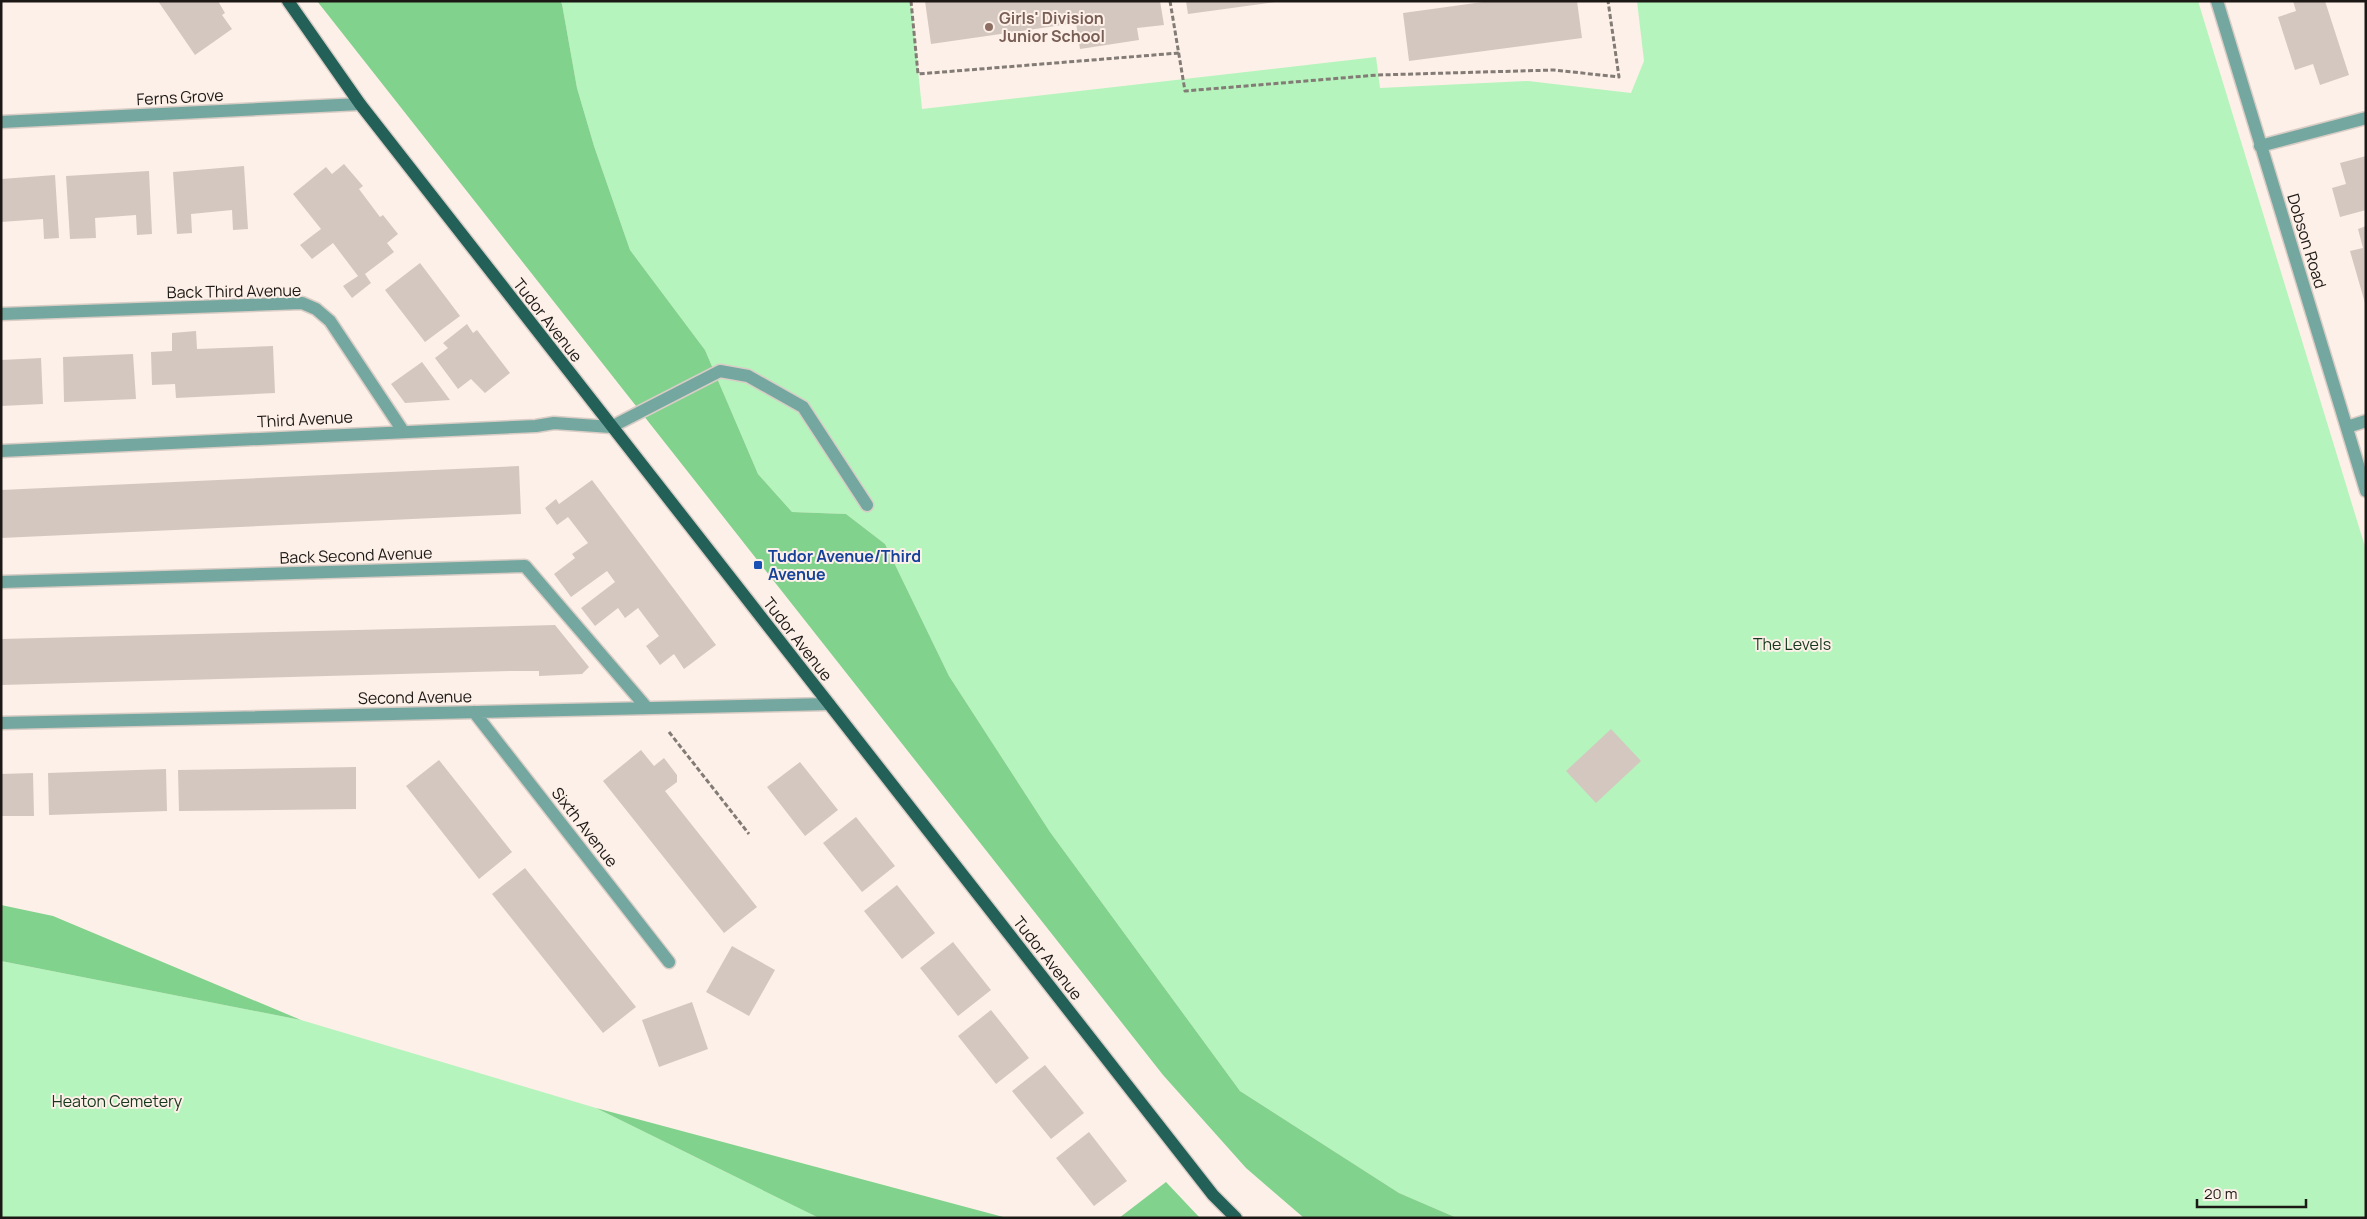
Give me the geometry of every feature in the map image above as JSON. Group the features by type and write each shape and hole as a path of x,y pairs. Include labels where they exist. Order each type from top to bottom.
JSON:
{"main road":[{"name":"Tudor Avenue","path":"288,1 360,104 611,427 1213,1195 1236,1218"}],"street":[{"name":"Dobson Road","path":"2217,1 2366,491"},
{"name":"Ferns Grove","path":"1,122 360,104"},
{"path":"2260,146 2366,118"},
{"name":"Back Third Avenue","path":"1,314 302,303 316,309 330,321 403,431"},
{"path":"611,427 720,371 748,376 803,407 867,505"},
{"path":"2347,427 2366,421"},
{"name":"Third Avenue","path":"1,451 554,424 611,427"},
{"name":"Back Second Avenue","path":"1,582 526,566 648,708"},
{"name":"Second Avenue","path":"1,723 828,704"},
{"name":"Sixth Avenue","path":"474,712 669,962"}],"path":[{"path":"912,1 918,74 1179,53"},
{"path":"1170,1 1185,91 1378,76 1534,70 1554,70 1619,77 1608,1"},
{"path":"648,708 749,834"}],"green space":[{"path":"317,1 560,1 577,88 594,146 630,250 705,350 758,474 792,512 846,514 885,544 949,676 1050,832 1240,1091 1399,1193 1457,1218 1304,1218 1246,1168 1163,1075"},
{"name":"The Levels","path":"560,1 911,1 922,109 1376,57 1380,88 1528,81 1631,93 1644,61 1637,1 2198,1 2366,550 2366,1218 1457,1218 1399,1193 1240,1091 1050,832 949,676 885,544 846,514 792,512 758,474 705,350 630,250 594,146 577,88"},
{"path":"1,905 53,916 301,1020 1,961"},
{"name":"Heaton Cemetery","path":"1,961 301,1020 596,1108 819,1218 1,1218"},
{"path":"596,1108 1007,1218 819,1218"},
{"path":"1166,1182 1200,1218 1119,1218"}],"building":[{"path":"158,1 218,1 225,13 222,15 232,29 195,55"},
{"name":"Girls' Division Junior School","path":"925,1 1160,1 1164,25 1137,28 1139,40 1080,49 1076,23 931,44"},
{"path":"1186,1 1275,1 1275,2 1188,14"},
{"path":"1490,1 1577,1 1582,38 1409,61 1403,13"},
{"path":"2293,1 2325,1 2349,75 2320,85 2313,64 2295,70 2278,17 2296,11"},
{"path":"2366,156 2366,210 2340,217 2332,188 2346,184 2340,163"},
{"path":"344,164 363,186 359,189 380,217 383,215 398,234 387,243 394,252 365,274 371,283 352,298 343,286 358,276 333,243 312,259 300,245 321,229 293,194 326,167 332,174"},
{"path":"244,166 248,229 233,230 232,210 191,214 192,233 177,234 173,172"},
{"path":"149,171 152,234 137,235 136,215 95,218 96,238 70,239 66,176"},
{"path":"55,175 59,238 44,239 43,219 1,222 1,179"},
{"path":"2366,226 2365,303 2350,251 2363,248 2358,229"},
{"path":"420,263 460,316 425,342 385,290"},
{"path":"467,324 473,333 477,330 510,373 485,393 471,379 458,389 435,358 448,348 443,343"},
{"path":"196,331 197,349 273,346 275,393 176,398 175,384 152,385 151,352 172,351 172,333"},
{"path":"133,354 136,399 64,402 63,357"},
{"path":"41,358 43,404 1,406 1,360"},
{"path":"422,362 450,400 405,403 391,384"},
{"path":"519,466 521,514 1,538 1,490"},
{"path":"592,480 716,645 684,669 674,654 660,665 646,646 659,636 638,608 625,618 618,608 595,626 581,608 615,582 607,571 571,597 554,574 575,558 572,554 588,543 568,517 557,525 545,508 556,499 559,504"},
{"path":"555,625 589,667 582,674 539,676 539,671 511,671 1,685 1,639"},
{"path":"1611,729 1641,761 1596,803 1566,771"},
{"path":"641,750 654,766 664,758 677,775 677,782 665,791 757,907 724,933 603,781"},
{"path":"439,760 512,852 479,879 406,786"},
{"path":"800,762 838,810 805,836 767,787"},
{"path":"356,767 356,809 179,811 178,770"},
{"path":"166,769 167,811 49,815 48,773"},
{"path":"33,773 34,816 1,816 1,774"},
{"path":"856,817 895,866 862,892 823,843"},
{"path":"525,868 636,1007 603,1033 492,894"},
{"path":"897,885 935,933 902,959 864,911"},
{"path":"953,942 991,990 958,1016 920,968"},
{"path":"732,946 775,970 749,1016 706,992"},
{"path":"692,1002 708,1049 659,1067 642,1020"},
{"path":"991,1010 1029,1058 996,1084 958,1036"},
{"path":"1045,1065 1084,1113 1051,1139 1012,1091"},
{"path":"1089,1132 1127,1181 1094,1206 1056,1158"}],"place":[{"name":"Girls' Division Junior School","path":"989,27"},
{"name":"Tudor Avenue/Third Avenue","path":"758,565"}]}
